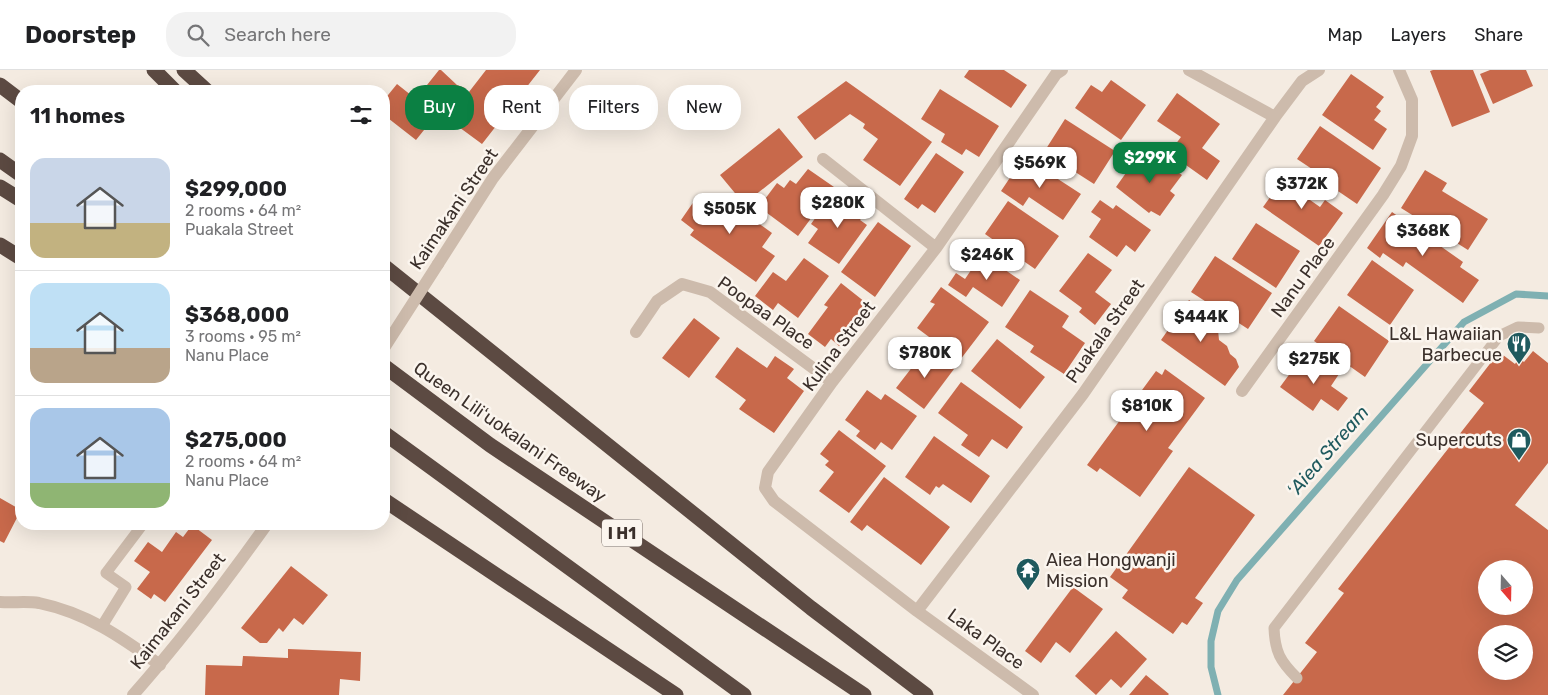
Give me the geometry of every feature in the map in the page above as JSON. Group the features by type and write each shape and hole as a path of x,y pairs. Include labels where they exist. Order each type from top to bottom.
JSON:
{"highway":[{"path":"154,70 169,85"},
{"path":"184,70 200,85"},
{"path":"0,85 15,96"},
{"path":"0,160 15,171"},
{"path":"0,188 15,197"},
{"path":"0,245 15,254"},
{"path":"390,263 435,307"},
{"path":"390,271 811,608 926,695"},
{"name":"Queen Liliʻuokalani Freeway","path":"390,370 490,445 864,695"},
{"path":"390,437 744,695"},
{"path":"390,504 676,695"}],"street":[{"name":"Kaimakani Street","path":"390,339 493,178 576,70"},
{"name":"Kulina Street","path":"917,611 774,501 765,488 768,472 832,382 936,248 1056,74 1062,70"},
{"path":"1189,70 1275,117"},
{"name":"Puakala Street","path":"917,611 1083,394 1275,117 1302,81 1319,70"},
{"name":"Nanu Place","path":"1242,391 1384,195 1402,166 1412,136 1412,100 1399,70"},
{"path":"823,159 936,248"},
{"name":"Poopaa Place","path":"636,332 657,300 682,284 710,292 832,382"},
{"name":"Kaimakani Street","path":"133,695 160,665 263,530"},
{"path":"0,602 37,603 77,614 119,636 160,665"},
{"name":"Laka Place","path":"917,611 1033,695"}],"lane":[{"path":"1296,678 1283,663 1275,644 1274,628 1499,336 1518,327 1539,328"},
{"path":"102,626 126,587 106,573 138,530"}],"building":[{"path":"441,70 457,85 427,85"},
{"path":"486,70 540,70 528,85 484,85 484,130 493,130 482,144 463,130 474,130 474,85"},
{"path":"969,70 1004,70 1027,85 1011,108 964,77"},
{"path":"1473,70 1490,112 1452,127 1430,71"},
{"path":"1490,70 1526,70 1533,86 1493,104 1480,74"},
{"path":"1351,74 1384,97 1376,107 1381,111 1374,120 1387,129 1373,150 1322,115"},
{"path":"1111,80 1146,105 1121,140 1075,108 1091,85 1102,92"},
{"path":"846,81 932,142 900,186 863,160 878,139 863,128 865,124 850,114 815,140 797,117"},
{"path":"397,84 405,90 405,130 424,130 416,140 390,120 390,93"},
{"path":"940,89 999,126 979,157 966,149 962,155 941,142 945,134 921,119"},
{"path":"1177,93 1220,124 1202,148 1220,161 1207,180 1169,153 1181,137 1157,121"},
{"path":"1065,119 1115,151 1094,184 1044,152"},
{"path":"1320,126 1381,168 1357,204 1310,172 1312,169 1297,159"},
{"path":"779,128 803,157 744,204 720,175"},
{"path":"936,153 964,172 935,213 922,204 918,209 904,199"},
{"path":"1138,156 1148,163 1154,156 1182,175 1170,191 1175,195 1160,216 1151,211 1149,213 1116,187"},
{"path":"1024,157 1081,194 1063,220 1029,197 1023,206 1001,191"},
{"path":"808,169 834,187 798,236 759,207 777,183 784,188 790,180 796,184"},
{"path":"1425,170 1447,183 1442,191 1488,219 1468,250 1401,208"},
{"path":"1288,172 1306,184 1300,193 1320,207 1325,200 1343,213 1319,246 1263,207"},
{"path":"699,194 713,204 719,195 772,233 762,247 775,256 756,282 690,235 694,230 681,220"},
{"path":"843,194 867,211 860,220 867,225 839,264 808,243 818,229 811,224 821,210 828,215"},
{"path":"1100,200 1113,209 1116,205 1151,230 1135,252 1126,245 1117,257 1089,237 1101,219 1091,212"},
{"path":"1008,201 1059,236 1035,269 985,234"},
{"path":"1392,212 1463,262 1460,267 1479,280 1463,303 1406,262 1403,267 1383,253 1380,258 1367,248"},
{"path":"878,222 911,246 875,297 841,272"},
{"path":"1256,223 1300,251 1276,288 1232,259"},
{"path":"1088,253 1112,270 1095,292 1111,304 1095,325 1079,312 1082,308 1059,291"},
{"path":"982,254 1020,280 1002,307 973,287 966,297 948,285 956,273 965,279"},
{"path":"1215,256 1272,293 1248,329 1191,292"},
{"path":"804,258 829,276 798,318 778,303 773,310 755,296 773,272 786,281"},
{"path":"1372,260 1414,290 1390,325 1347,295"},
{"path":"841,283 870,306 839,346 831,339 825,347 808,334 828,307 824,305"},
{"path":"941,287 989,322 960,360 917,328 935,304 930,302"},
{"path":"1030,290 1069,316 1062,327 1085,343 1064,374 1030,352 1034,346 1005,327"},
{"path":"1189,300 1217,320 1219,340 1227,346 1230,354 1236,359 1239,367 1225,386 1161,340"},
{"path":"1339,306 1389,341 1365,377 1314,341"},
{"path":"694,318 720,338 689,378 662,358"},
{"path":"997,339 1045,377 1020,409 971,371"},
{"path":"737,347 767,368 775,356 794,369 787,378 804,391 774,433 739,409 746,400 715,377"},
{"path":"927,348 954,369 924,409 896,388"},
{"path":"1533,351 1548,363 1548,463 1515,505 1548,530 1548,695 1283,695 1317,652 1305,643 1344,593 1338,589 1484,403 1469,391 1499,352 1515,364 1519,358 1524,362"},
{"path":"1311,354 1339,374 1331,386 1348,398 1338,411 1321,399 1313,411 1280,387 1294,368 1298,371"},
{"path":"1165,369 1205,398 1168,448 1173,451 1140,497 1100,468 1097,472 1087,465 1156,371 1162,375"},
{"path":"961,382 1023,427 1007,449 992,439 979,457 961,445 968,435 938,413"},
{"path":"867,390 881,400 885,394 917,416 892,450 881,442 875,450 856,436 860,431 845,420"},
{"path":"839,430 886,466 849,513 819,491 834,472 825,465 829,461 820,454"},
{"path":"934,436 990,476 971,503 943,484 939,488 936,486 930,495 905,477"},
{"path":"1189,467 1255,515 1195,598 1203,603 1187,625 1182,622 1173,634 1122,598 1128,590 1110,577"},
{"path":"884,477 950,527 921,565 867,525 862,531 850,522"},
{"path":"0,498 15,507 15,522 4,543 0,541"},
{"path":"188,530 199,530 212,540 165,602 154,594 151,599 137,589 150,572 134,561 148,542 162,552 176,532 183,537"},
{"path":"291,566 328,595 303,625 294,618 283,632 279,628 267,643 260,643 241,628"},
{"path":"1073,587 1103,609 1070,653 1056,642 1041,663 1025,651"},
{"path":"1116,631 1147,659 1121,688 1111,679 1096,695 1075,676"},
{"path":"288,649 361,652 360,681 340,679 339,695 205,695 206,665 242,666 243,656 288,658"},
{"path":"1146,675 1169,694 1129,695"}],"waterway":[{"name":"ʻAiea Stream","path":"1218,695 1211,667 1211,641 1218,611 1237,580 1464,322 1516,294 1548,296"}],"place":[{"name":"L&L Hawaiian Barbecue","path":"1519,365"},
{"name":"Supercuts","path":"1519,461"},
{"name":"Aiea Hongwanji Mission","path":"1028,591"}]}
